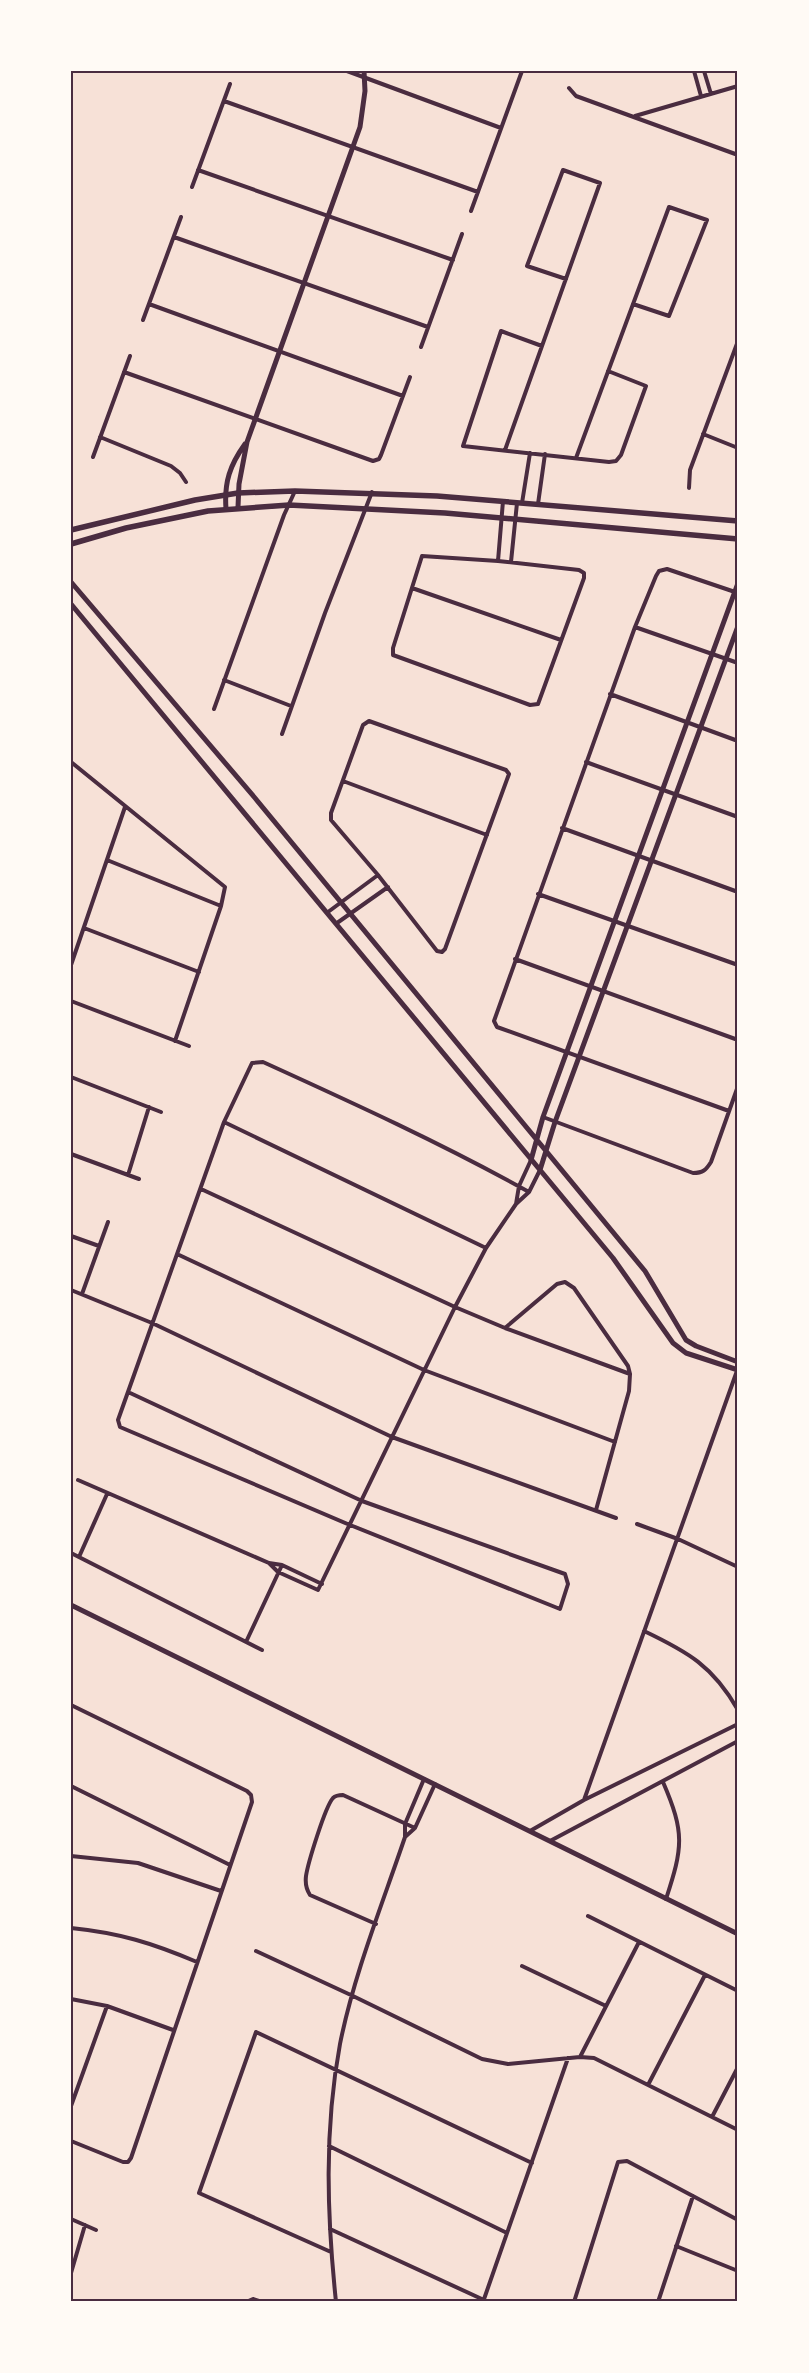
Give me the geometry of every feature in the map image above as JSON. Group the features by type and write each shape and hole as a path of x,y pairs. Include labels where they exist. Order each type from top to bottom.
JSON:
{"main road":[{"path":"71,530 150,510 225,495 295,490 372,492 503,501 738,521"},
{"path":"71,544 126,528 226,509 289,505 365,507 738,539"}],"street":[{"path":"347,71 364,74 502,128"},
{"path":"471,211 522,71"},
{"path":"612,71 619,71"},
{"path":"694,71 701,96"},
{"path":"704,71 711,94"},
{"path":"238,507 238,493 247,442 354,148 364,108 364,74"},
{"path":"192,187 230,84"},
{"path":"635,116 738,86"},
{"path":"569,88 576,96 738,155"},
{"path":"224,101 478,192"},
{"path":"198,170 453,260"},
{"path":"505,450 566,279 600,182 563,170 527,266 566,279"},
{"path":"576,458 608,371 669,207 707,220 669,316 633,304"},
{"path":"143,320 181,217"},
{"path":"421,347 462,234"},
{"path":"174,237 428,327"},
{"path":"149,304 403,396"},
{"path":"542,346 501,331 463,446 608,462 616,461 621,455 646,386 608,371"},
{"path":"689,488 690,470 738,341"},
{"path":"93,457 130,356"},
{"path":"124,372 373,461 381,455 410,377"},
{"path":"703,434 738,448"},
{"path":"100,437 172,466 180,472 186,482"},
{"path":"226,509 226,483 233,462 247,442"},
{"path":"511,562 516,521 530,453"},
{"path":"538,504 545,454"},
{"path":"214,710 295,490"},
{"path":"282,734 372,492"},
{"path":"498,561 503,501"},
{"path":"423,556 498,561 579,570 584,573 584,578 540,700 536,705 530,705 393,655 393,648 420,558 423,556"},
{"path":"729,1111 494,1024 515,959 610,694 656,576 662,569 667,568 736,593"},
{"path":"71,582 547,1149 645,1271 686,1340 696,1346 738,1362"},
{"path":"516,1204 519,1186 531,1160 543,1117 736,593 738,583"},
{"path":"412,588 561,640"},
{"path":"71,604 614,1258 676,1347 686,1353 737,1369 584,1800"},
{"path":"269,1563 278,1572 318,1590 424,1370 486,1248 516,1204 529,1192 540,1170 555,1122 738,626"},
{"path":"635,627 738,663"},
{"path":"224,680 291,706"},
{"path":"610,694 738,740"},
{"path":"368,721 506,770 509,777 487,835 444,951 437,951 388,887 331,820 363,725 368,721"},
{"path":"71,762 125,808 224,884 225,892 221,906 175,1041"},
{"path":"586,762 738,817"},
{"path":"343,781 487,835"},
{"path":"71,965 125,808"},
{"path":"562,828 738,892"},
{"path":"107,860 221,906"},
{"path":"328,912 378,875"},
{"path":"337,923 388,887"},
{"path":"538,894 738,965"},
{"path":"84,928 199,972"},
{"path":"515,959 738,1040"},
{"path":"71,1001 189,1046"},
{"path":"128,1392 362,1501 565,1574 568,1581 562,1607 557,1608 350,1525 120,1427 118,1420 224,1122 249,1067 256,1061 263,1062 457,1152 529,1192"},
{"path":"71,1077 161,1112"},
{"path":"543,1117 693,1172 704,1172 708,1168 738,1086"},
{"path":"128,1175 149,1107"},
{"path":"224,1122 486,1248"},
{"path":"71,1154 139,1180"},
{"path":"200,1189 455,1307 505,1328 630,1374"},
{"path":"82,1294 108,1222"},
{"path":"71,1236 99,1246"},
{"path":"177,1254 424,1370 615,1442"},
{"path":"505,1328 557,1284 565,1282 569,1284 621,1356 630,1374 629,1391 596,1510"},
{"path":"71,1290 152,1324 392,1437 616,1518"},
{"path":"78,1480 269,1563 282,1565 322,1584"},
{"path":"79,1557 107,1494"},
{"path":"637,1524 678,1539 738,1567"},
{"path":"71,1553 262,1650"},
{"path":"246,1642 282,1565"},
{"path":"71,1605 738,1934"},
{"path":"644,1630 679,1648 704,1665 719,1682 738,1710"},
{"path":"71,1705 247,1791 251,1795 251,1811 230,1864 130,2161 123,2162 71,2141"},
{"path":"530,1831 584,1800 738,1724"},
{"path":"550,1841 738,1741"},
{"path":"336,2302 331,2252 329,2146 336,2071 353,1996 405,1837 405,1824 424,1778"},
{"path":"663,1782 676,1812 680,1828 679,1851 666,1899"},
{"path":"405,1837 415,1828 435,1784"},
{"path":"71,1786 230,1864"},
{"path":"376,1924 310,1895 306,1888 306,1876 325,1815 332,1799 337,1795 344,1795 415,1828"},
{"path":"71,1856 138,1863 221,1891"},
{"path":"588,1916 738,1991"},
{"path":"71,1928 132,1937 197,1962"},
{"path":"580,2057 640,1942"},
{"path":"256,1951 353,1996 482,2060 508,2064 580,2057 594,2058 738,2130"},
{"path":"522,1966 606,2006"},
{"path":"648,2085 705,1975"},
{"path":"71,1999 107,2006 173,2030"},
{"path":"71,2106 107,2006"},
{"path":"331,2252 199,2193 254,2034 260,2032 336,2071 532,2163"},
{"path":"330,2229 484,2301 568,2058"},
{"path":"712,2117 738,2067"},
{"path":"329,2146 507,2233"},
{"path":"574,2302 618,2162 626,2161 738,2220"},
{"path":"658,2302 693,2196"},
{"path":"71,2219 96,2230"},
{"path":"71,2273 85,2225"},
{"path":"676,2246 738,2270"},
{"path":"246,2302 253,2299 262,2302"}]}
